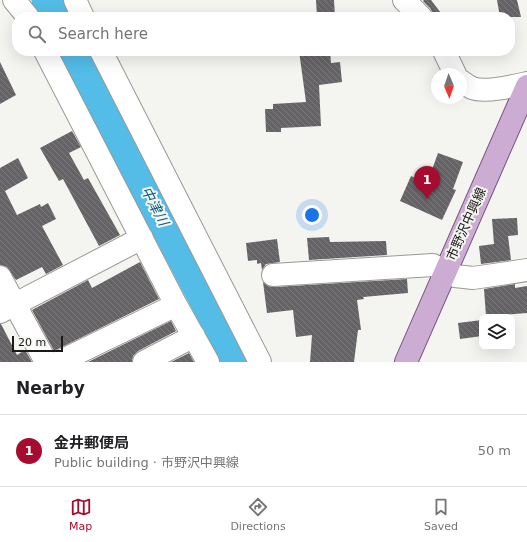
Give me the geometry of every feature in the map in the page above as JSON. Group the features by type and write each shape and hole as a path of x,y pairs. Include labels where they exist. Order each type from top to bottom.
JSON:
{"main road":[{"name":"市野沢中興線","path":"406,362 527,84"}],"street":[{"path":"14,0 24,12"},
{"path":"75,0 81,12"},
{"path":"404,0 416,12"},
{"path":"48,56 176,305 208,362"},
{"path":"104,56 260,362"},
{"path":"446,56 452,68"},
{"path":"467,85 473,88 488,89 527,84"},
{"path":"7,308 142,238"},
{"path":"273,275 433,265 454,276 473,278 527,270"},
{"path":"0,277 7,308 46,362"},
{"path":"59,362 176,305"},
{"path":"144,362 194,336"}],"building":[{"path":"316,0 334,0 335,12 317,12"},
{"path":"431,0 440,12 432,12 423,1"},
{"path":"497,0 517,0 521,17 515,17 515,12 499,12"},
{"path":"300,56 330,56 331,63 340,62 342,82 319,85 321,126 281,128 281,132 266,132 265,109 273,109 273,104 306,102"},
{"path":"0,62 16,95 0,104"},
{"path":"72,131 81,147 69,153 84,180 88,178 120,235 99,246 63,179 59,181 40,148"},
{"path":"438,153 463,162 453,189 456,190 442,220 400,201 411,176 424,182 426,177 429,178"},
{"path":"18,158 28,178 5,191 17,215 40,204 41,207 48,203 56,219 42,226 63,265 46,274 42,267 16,280 7,267 0,265 0,168"},
{"path":"517,218 518,235 508,236 511,260 481,264 479,246 494,244 492,219"},
{"path":"329,237 330,242 386,241 387,255 309,260 307,238"},
{"path":"277,239 280,262 266,264 262,270 261,263 257,264 257,260 248,261 246,243"},
{"path":"140,262 159,299 54,351 32,310 88,280 92,288"},
{"path":"407,279 408,293 363,297 364,299 357,300 361,330 358,330 354,362 310,362 312,335 296,337 293,310 267,313 263,282 268,286 274,287"},
{"path":"515,284 515,288 527,286 527,313 486,314 484,289"},
{"path":"479,320 479,336 460,339 458,323"},
{"path":"171,321 176,331 138,351 133,356 132,362 88,362"},
{"path":"0,324 17,355 25,350 32,362 0,362"},
{"path":"189,353 194,362 171,362"}],"waterway":[{"name":"中津川","path":"47,0 53,12"},
{"name":"中津川","path":"77,56 237,362"}],"place":[{"name":"金井郵便局","path":"427,199"}]}
